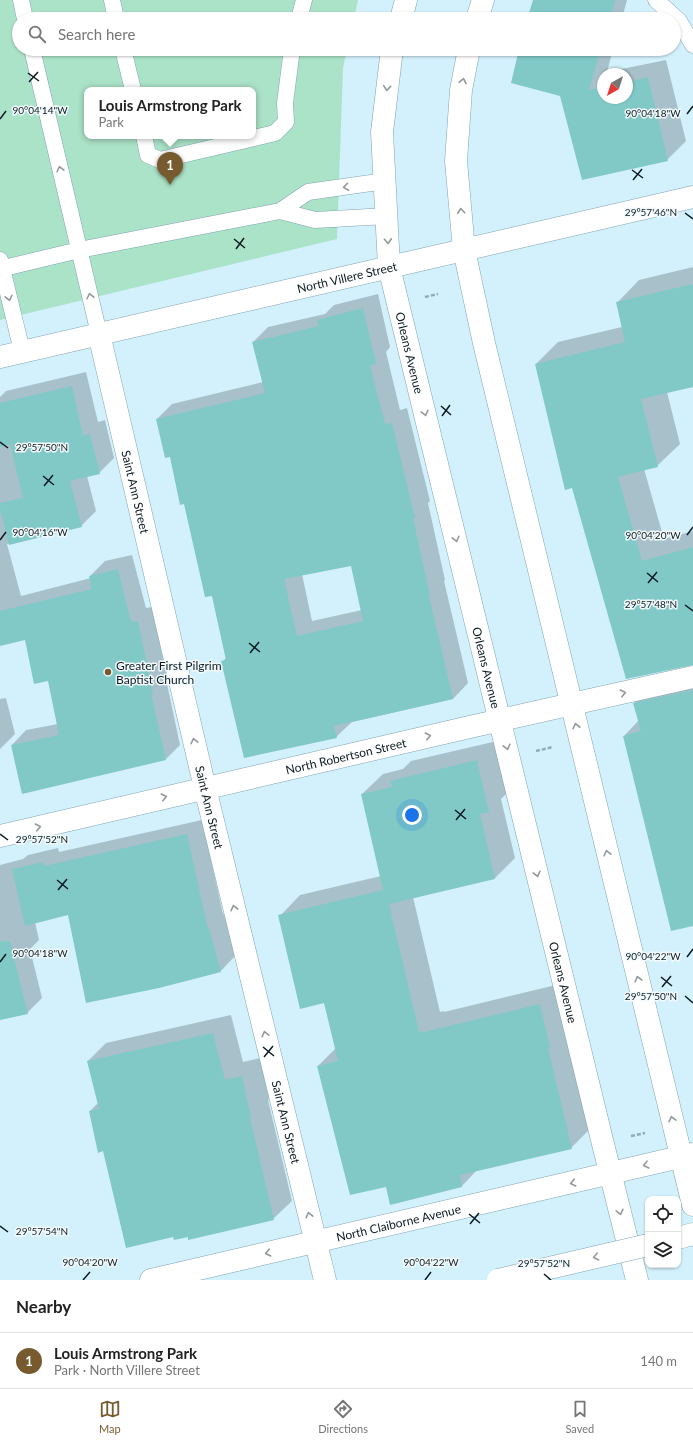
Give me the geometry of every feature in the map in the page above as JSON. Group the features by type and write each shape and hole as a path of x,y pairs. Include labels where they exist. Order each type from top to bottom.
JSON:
{"main road":[{"path":"402,12 406,0"},
{"path":"479,12 483,0"},
{"name":"Orleans Avenue","path":"391,56 382,132 389,266 637,1280"},
{"path":"468,56 461,90 456,161 464,250 484,343 571,704 687,1155 693,1205"},
{"name":"North Villere Street","path":"0,356 693,196"},
{"name":"Saint Ann Street","path":"99,334 205,788 324,1280"},
{"name":"North Robertson Street","path":"0,836 500,720 693,677"},
{"name":"North Claiborne Avenue","path":"151,1280 687,1155"},
{"path":"681,1237 693,1234"},
{"path":"498,1280 645,1246"}],"lane":[{"path":"21,0 24,12"},
{"path":"112,0 115,12"},
{"path":"301,12 304,0"},
{"path":"656,0 669,12"},
{"path":"681,24 693,45"},
{"path":"34,56 99,334"},
{"path":"125,56 132,87"},
{"path":"256,137 275,133 286,122 285,103 291,56"},
{"path":"145,139 148,155 160,160 249,139"},
{"path":"22,352 1,266 280,211 308,192 385,181"},
{"path":"280,211 315,220 387,216"}],"path":[{"path":"418,299 438,294"},
{"path":"529,752 559,746"},
{"path":"624,1138 646,1132"}],"green space":[{"path":"0,0 358,0 355,12 12,12 12,56 346,56 343,68 337,239 0,320"}],"building":[{"path":"533,0 615,0 612,12 529,12"},
{"path":"517,56 599,56 589,90 597,88 597,104 633,104 633,81 648,77 668,161 582,180 560,96 511,83"},
{"path":"693,284 693,387 641,399 658,467 618,477 642,561 693,547 693,665 626,679 572,488 565,490 535,364 625,342 616,302"},
{"path":"363,308 376,364 370,365 385,424 392,423 415,518 413,518 429,596 453,699 334,726 337,738 244,758 221,661 226,660 212,596 205,597 184,504 180,505 170,457 165,458 156,419 265,393 252,342 319,326 317,320","holes":["351,566 363,621 297,636 284,579"]},
{"path":"72,386 83,436 90,434 100,474 70,481 82,527 9,545 0,503 23,498 10,444 0,447 0,403"},
{"path":"118,569 131,622 138,621 153,694 151,694 166,760 22,794 11,745 59,735 48,681 34,684 25,640 0,646 0,611 92,589 89,576"},
{"path":"693,690 693,926 671,931 623,736 641,731 633,703"},
{"path":"477,760 489,812 480,814 495,879 389,904 419,1032 540,1004 550,1048 548,1048 572,1149 460,1175 462,1187 390,1205 386,1187 350,1195 317,1066 338,1061 324,1003 300,1009 278,915 383,890 361,794 392,787 390,781"},
{"path":"187,834 208,929 209,928 221,972 159,988 86,1003 68,915 25,926 12,869 43,862 44,866"},
{"path":"10,941 28,1014 0,1020 0,942"},
{"path":"213,1033 225,1080 242,1076 250,1118 274,1220 188,1240 188,1237 174,1240 173,1237 126,1248 103,1151 98,1153 89,1111 99,1109 87,1061"}],"place":[{"name":"Louis Armstrong Park","path":"170,185"},
{"name":"Greater First Pilgrim Baptist Church","path":"108,672"}]}
